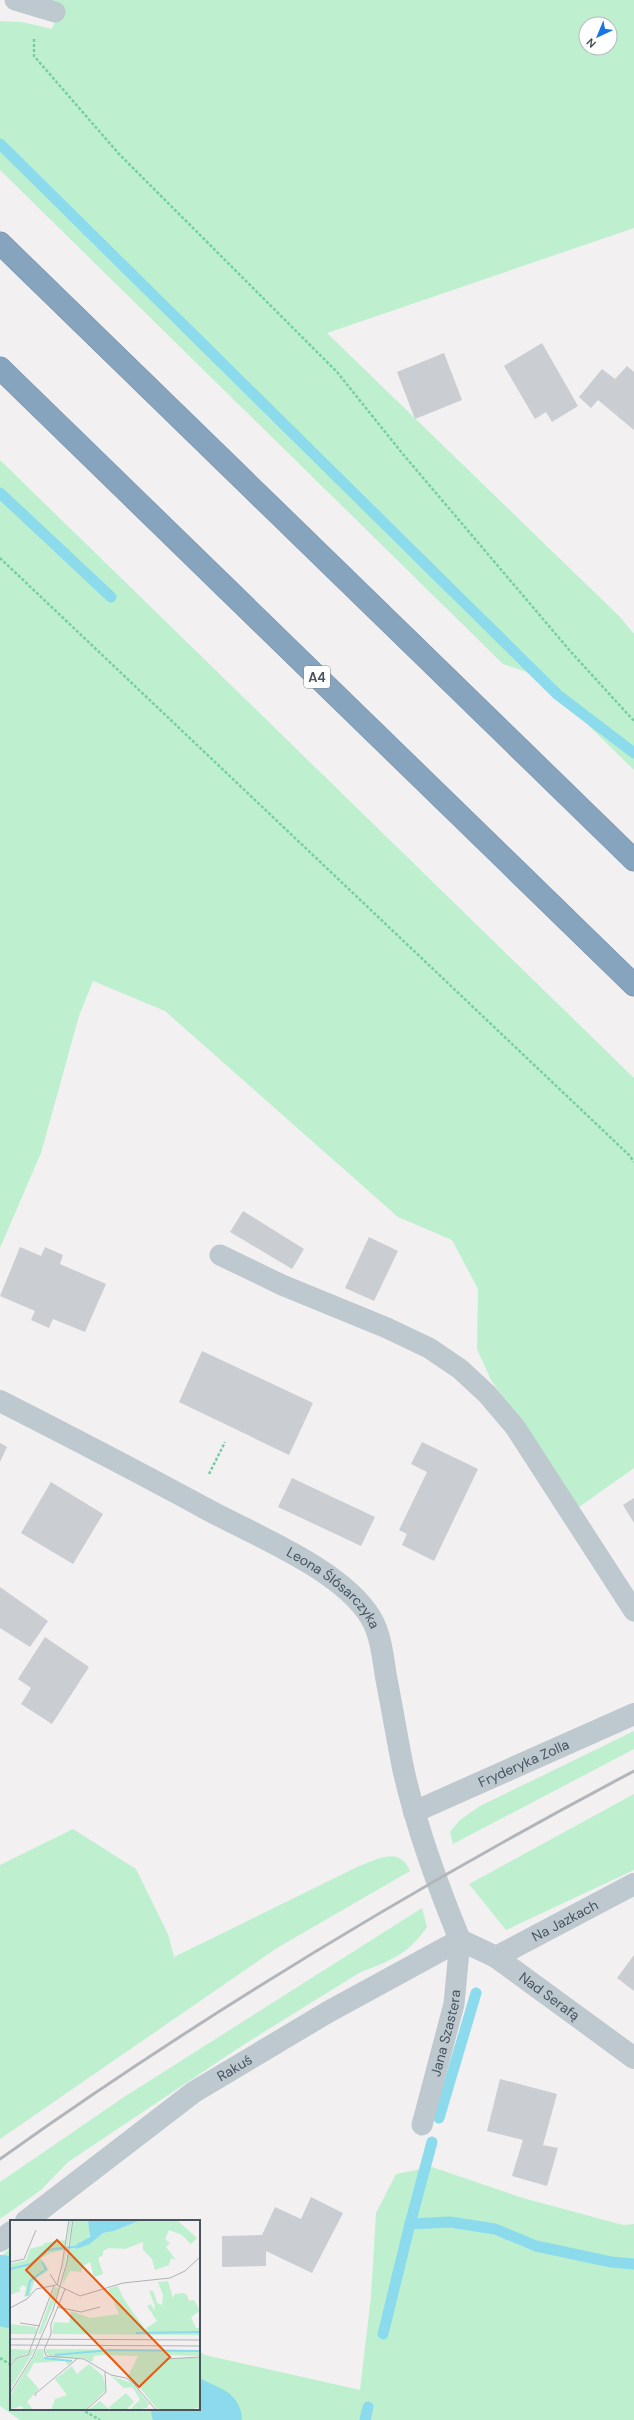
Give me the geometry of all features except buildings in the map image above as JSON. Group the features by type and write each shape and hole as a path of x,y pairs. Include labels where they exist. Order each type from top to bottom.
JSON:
{"highway":[{"path":"0,243 634,860"},
{"name":"A4","path":"0,368 634,985"}],"street":[{"name":"Leona Ślósarczyka","path":"0,1401 111,1458 300,1559 333,1578 357,1599 371,1619 380,1644 403,1768 414,1812 442,1896 460,1940"},
{"name":"Fryderyka Zolla","path":"414,1812 634,1714"},
{"name":"Na Jazkach","path":"496,1957 634,1884"},
{"name":"Nad Serafą","path":"460,1940 496,1957 634,2058"},
{"name":"Rakuś","path":"27,2220 194,2092 328,2012 460,1940"},
{"path":"0,2241 10,2233"}],"lane":[{"path":"25,3 55,12"},
{"path":"220,1256 282,1285 387,1328 429,1348 460,1370 488,1394 515,1427 634,1611"},
{"name":"Jana Szastera","path":"422,2124 454,2004 460,1940"}],"path":[{"path":"25,3 34,56 119,154 337,372 402,453 571,652 634,721"},
{"path":"0,558 629,1155 634,1162"},
{"path":"207,1478 225,1442"},
{"path":"0,2358 10,2364"},
{"path":"83,2410 100,2420"}],"green space":[{"path":"47,0 634,0 634,228 327,333 620,617 634,634 634,770 538,676 503,664 0,170 0,21 22,22 52,29 60,3"},
{"path":"0,460 634,1078 634,1468 579,1507 491,1380 477,1349 478,1289 452,1240 398,1217 165,1011 93,981 79,1016 41,1153 0,1248"},
{"path":"634,1731 634,1749 453,1844 450,1832 460,1820 480,1806"},
{"path":"634,1794 634,1870 506,1930 469,1884"},
{"path":"73,1829 136,1869 168,1934 174,1957 357,1867 380,1858 394,1856 400,1858 410,1871 277,1948 0,2139 0,1865"},
{"path":"422,1908 427,1927 420,1937 405,1951 389,1961 359,1973 243,2045 68,2162 41,2190 0,2219 0,2182 124,2097"},
{"path":"432,2167 523,2198 623,2225 634,2224 634,2420 20,2420 0,2406 0,2257 10,2249 10,2410 200,2410 200,2352 205,2355 360,2390 371,2296 376,2213 396,2174"}],"waterway":[{"path":"0,144 558,695 634,753"},
{"path":"0,493 111,597"},
{"path":"439,2118 476,1993"},
{"path":"410,2224 432,2142"},
{"path":"383,2334 410,2224 450,2222 495,2229 536,2246 611,2262 634,2264"},
{"path":"0,2289 10,2294"},
{"path":"365,2420 368,2407"},
{"path":"187,2410 208,2420"}],"railway":[{"path":"0,2159 153,2054 311,1954 471,1860 634,1771"}]}
